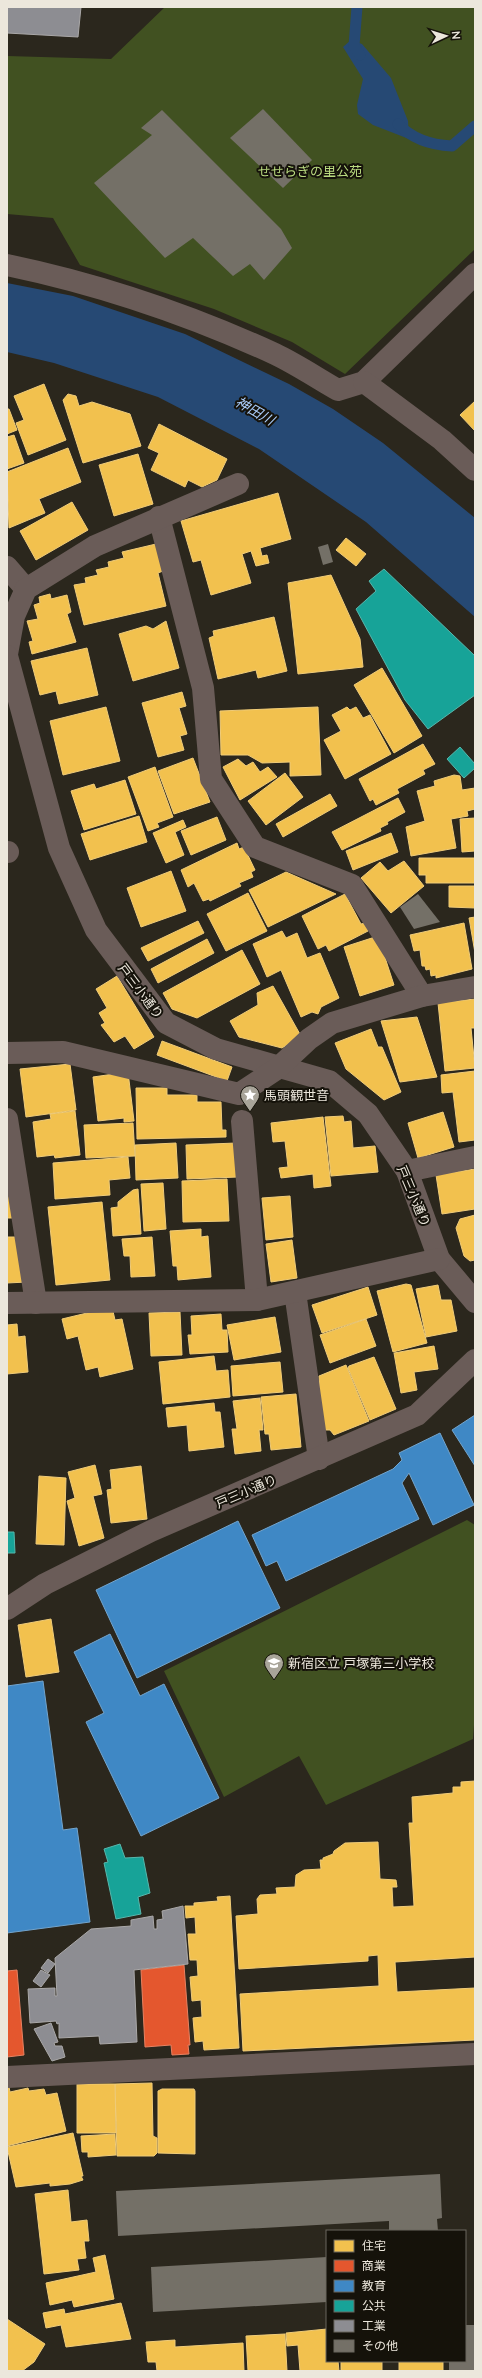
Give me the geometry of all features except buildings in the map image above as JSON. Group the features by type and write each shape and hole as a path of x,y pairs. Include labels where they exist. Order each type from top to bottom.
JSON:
{"street":[{"path":"7,265 46,273 164,309 276,354 338,390 364,382 475,274"},
{"path":"364,382 442,440 475,470"},
{"path":"7,655 14,616 26,589 94,546 238,484"},
{"path":"159,517 203,688 211,779 255,847 352,885 422,996"},
{"path":"7,567 26,589"},
{"name":"戸三小通り","path":"7,655 59,848 96,930 166,1023 216,1049 278,1068 329,1081 368,1114 407,1171 439,1259 475,1302"},
{"path":"7,1054 63,1052 239,1094 278,1068 310,1039 332,1023 422,996 475,987"},
{"path":"7,1119 36,1303"},
{"path":"242,1121 256,1300"},
{"path":"407,1171 475,1157"},
{"path":"7,1304 256,1300 439,1259"},
{"path":"295,1292 319,1459"},
{"name":"戸三小通り","path":"7,1609 45,1584 151,1532 417,1415 475,1360"},
{"path":"7,2077 475,2054"}],"green space":[{"name":"せせらぎの里公苑","path":"165,7 475,7 475,249 345,374 292,342 214,309 80,265 53,218 7,214 7,56 111,59"},
{"path":"467,1520 475,1525 475,1711 473,1739 326,1805 299,1756 224,1797 164,1671"}],"water":[{"path":"351,40 362,44 391,78 408,121 409,139 373,125 358,114 357,105 363,79 343,47"},
{"name":"神田川","path":"7,283 73,296 185,334 289,384 333,409 383,443 475,518 475,617 366,522 259,449 158,397 54,363 7,352"}],"waterway":[{"path":"357,7 354,46 360,55"},
{"path":"398,124 410,134 430,143 452,146 475,126"}],"place":[{"name":"馬頭観世音","path":"250,1112"},
{"name":"新宿区立 戸塚第三小学校","path":"274,1680"}]}
